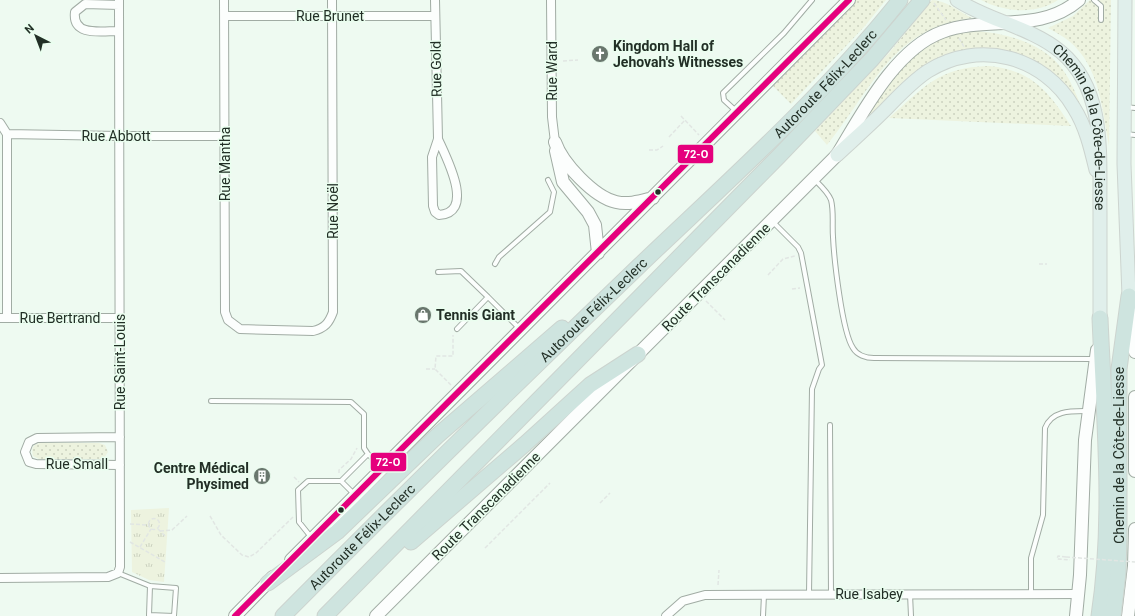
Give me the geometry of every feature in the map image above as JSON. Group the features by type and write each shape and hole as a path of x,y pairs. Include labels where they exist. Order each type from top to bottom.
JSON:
{"highway":[{"name":"Autoroute Félix-Leclerc","path":"283,616 511,389 765,145 849,60 900,0"},
{"name":"Autoroute Félix-Leclerc","path":"325,616 778,158 876,55 922,0"},
{"path":"268,583 337,532 437,436 557,331 613,291"},
{"name":"Chemin de la Côte-de-Liesse","path":"1113,616 1118,573 1119,535 1119,369 1132,296"},
{"name":"Chemin de la Côte-de-Liesse","path":"1099,616 1105,561 1106,517 1106,445 1100,318"},
{"path":"325,616 525,444 590,385 638,354"}],"main road":[{"path":"235,616 849,0"},
{"name":"Chemin de la Côte-de-Liesse","path":"958,0 972,9 1039,39 1060,51 1068,58 1081,77 1093,104 1098,129 1101,153 1100,318 1086,440 1079,594 1076,616"},
{"name":"Route Transcanadienne","path":"376,616 837,155 864,110 900,62 913,49 934,36 952,29 970,26 1007,24 1050,17 1067,9 1079,0"},
{"name":"Chemin de la Côte-de-Liesse","path":"1127,9 1130,108 1132,296 1135,352"},
{"path":"837,155 926,72 957,58 989,54 1013,58 1033,67 1050,78 1063,91 1083,125 1100,188"},
{"path":"555,142 561,155 572,170 602,196 615,202 627,203 653,198"},
{"path":"555,142 559,167 564,182 572,194 588,212 595,224 598,253"},
{"name":"Chemin de la Côte-de-Liesse","path":"1135,399 1135,471"},
{"name":"Chemin de la Côte-de-Liesse","path":"1128,616 1134,566 1135,528"}],"street":[{"name":"Rue Mantha","path":"224,0 225,312 228,320 234,326"},
{"name":"Rue Noël","path":"234,326 240,329 313,331 321,329 330,322 333,312 332,0"},
{"name":"Rue Gold","path":"435,0 438,139 432,157 433,206 435,212 439,215 449,213 453,210 457,198 455,179 438,139"},
{"name":"Rue Ward","path":"551,0 552,117 555,142"},
{"name":"Rue Saint-Louis","path":"118,572 120,567 118,136 119,31 119,2 85,4 75,12 74,20 79,28 84,30 119,31"},
{"name":"Rue Brunet","path":"225,16 436,16"},
{"path":"0,123 7,134 3,318"},
{"name":"Rue Abbott","path":"7,134 225,136"},
{"name":"Rue Bertrand","path":"3,318 120,318"},
{"name":"Rue Small","path":"120,437 37,438 29,442 25,452 29,462 36,464 120,465"},
{"path":"0,578 108,577 118,572"},
{"name":"Rue Isabey","path":"666,616 683,602 698,596 809,594 1079,594"}],"lane":[{"path":"738,113 724,100 723,93 784,32 812,0"},
{"path":"1094,0 1101,6 1101,20"},
{"path":"813,179 825,191 831,201 834,250 845,323 853,349 859,354 874,358 1096,359"},
{"path":"495,264 499,257 550,212 554,192 548,180"},
{"path":"772,220 798,247 801,253 822,365 819,369 812,389 809,594"},
{"path":"438,272 461,271 521,330"},
{"path":"457,329 488,297"},
{"path":"211,401 350,402 364,414 364,448 382,468"},
{"path":"1031,594 1031,558 1043,515 1045,428 1050,419 1059,413 1089,411"},
{"path":"830,425 831,594"},
{"path":"312,538 299,522 298,490 308,482 341,481 368,454"},
{"path":"341,481 355,495"},
{"path":"118,572 150,586 176,588 174,616 149,615 150,586"},
{"path":"910,594 911,616"},
{"path":"763,616 764,595"}],"path":[{"path":"932,0 948,22"},
{"path":"956,35 967,51"},
{"path":"563,60 578,60"},
{"path":"681,116 702,137"},
{"path":"669,137 685,120"},
{"path":"649,150 657,150 663,146"},
{"path":"768,275 782,259 788,257"},
{"path":"1039,264 1047,264"},
{"path":"704,300 725,320"},
{"path":"435,369 436,356 453,356 453,333"},
{"path":"426,369 435,369 452,387"},
{"path":"339,470 351,459 359,446"},
{"path":"294,478 298,481"},
{"path":"485,548 550,483"},
{"path":"600,503 610,493"},
{"path":"210,516 221,535 242,555 249,557 256,553 294,515"},
{"path":"160,531 172,530 187,516"},
{"path":"148,525 151,520 156,519 159,524 158,529"},
{"path":"130,524 148,525 151,529"},
{"path":"151,529 158,529 165,536"},
{"path":"140,548 151,529"},
{"path":"130,542 165,562"},
{"path":"1067,560 1057,559 1058,556 1135,562"},
{"path":"718,585 719,570"}],"green space":[{"path":"855,0 886,0 864,27 791,104 773,86 834,24"},
{"path":"932,0 947,4 972,18 945,24 922,34 903,48 872,82 827,145 815,131 890,52"},
{"path":"981,0 1058,0 1040,8 1020,10 1000,7"},
{"path":"1090,0 1111,0 1109,146 1098,89 1087,63 1079,51 1069,41 1048,28 1073,16"},
{"path":"975,31 999,34 1024,41 1046,53 1066,74 1081,106 1078,107 1069,93 992,49 973,49 940,57 926,64 905,80 871,114 868,111 894,77 914,56 926,47 938,39 951,34"},
{"path":"989,66 1017,72 1038,85 1047,93 1071,126 889,118 912,97 933,81 957,70"},
{"path":"41,443 99,443 105,445 108,452 104,458 100,459 39,459 33,456 32,451 34,445"},
{"path":"169,508 164,582 149,580 132,572 131,510"}],"transit line":[{"name":"72-O","path":"235,616 849,0"}],"place":[{"name":"Kingdom Hall of Jehovah's Witnesses","path":"600,54"},
{"name":"Tennis Giant","path":"423,315"},
{"name":"Centre Médical Physimed","path":"262,476"}]}
